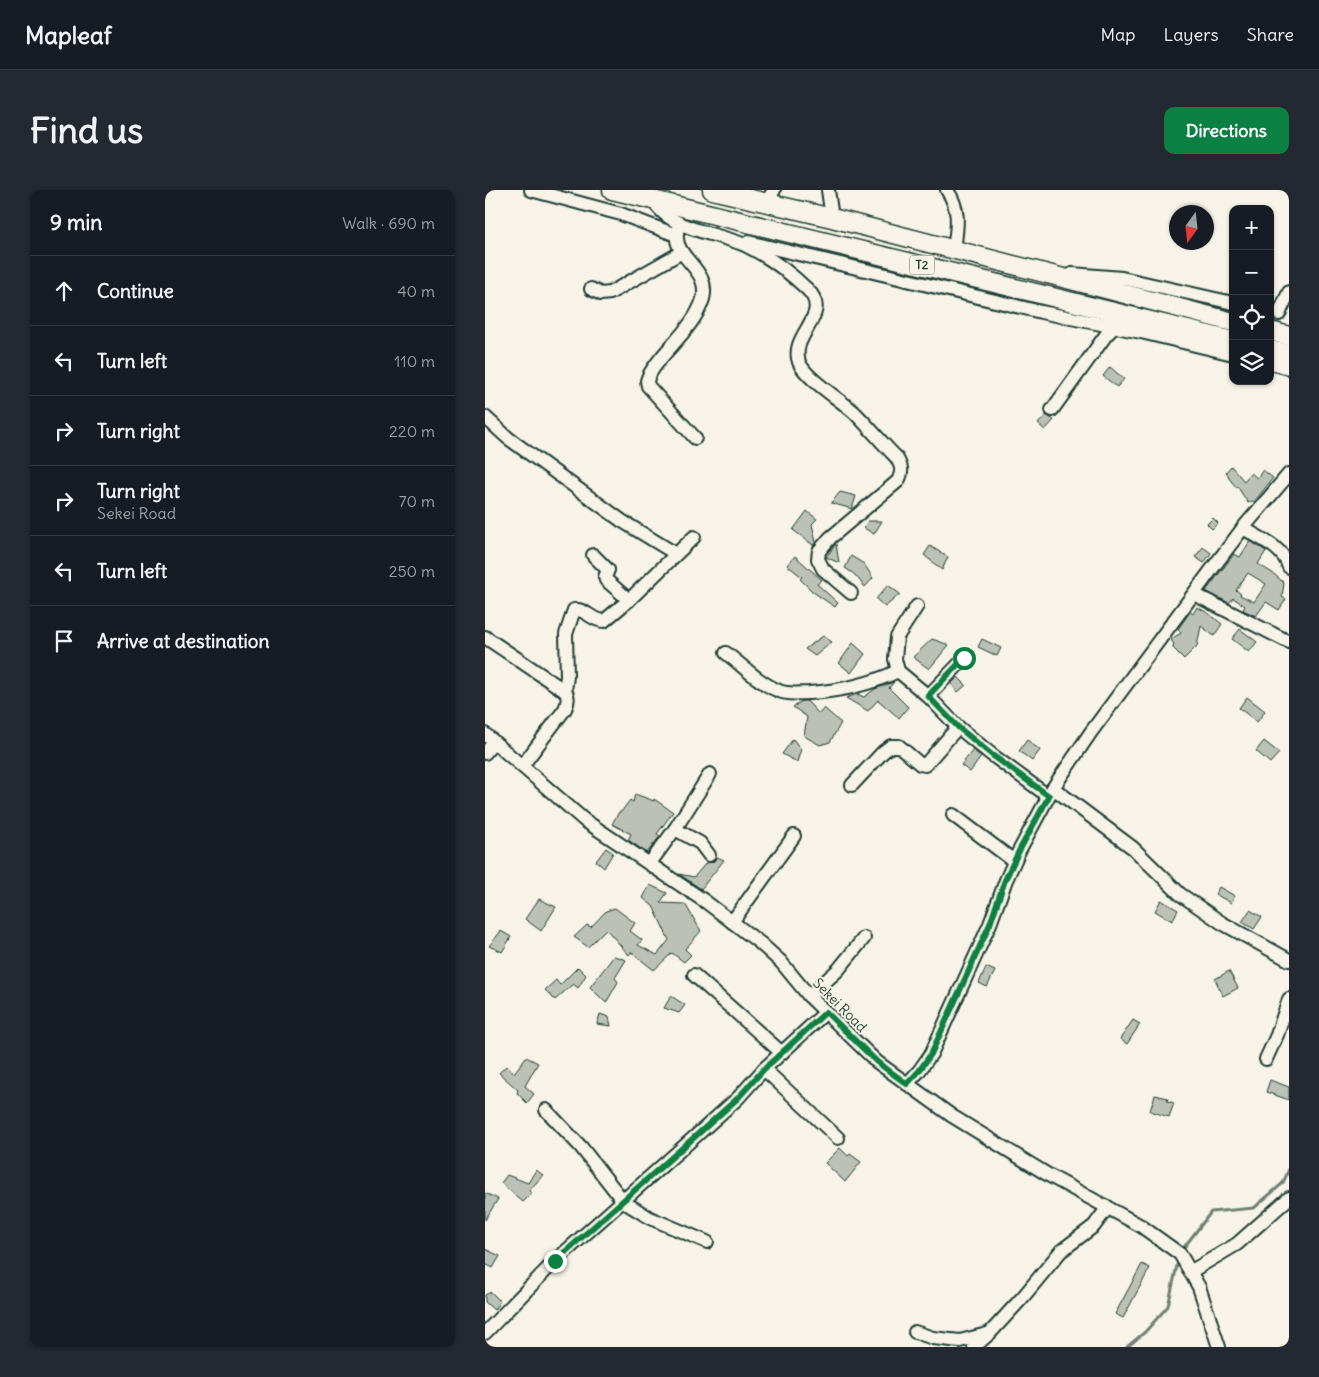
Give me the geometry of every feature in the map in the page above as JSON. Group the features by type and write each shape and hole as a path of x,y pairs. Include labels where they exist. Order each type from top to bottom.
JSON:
{"highway":[{"name":"T2","path":"612,190 1229,340"},
{"name":"T2","path":"712,190 770,197 832,218 1229,321"},
{"path":"1274,332 1289,336"},
{"path":"1274,351 1289,354"}],"street":[{"path":"531,190 678,229 715,234 1041,312 1115,326 1229,353"},
{"path":"828,190 832,218"},
{"path":"947,190 953,199 958,214 953,250"},
{"path":"651,199 678,229 682,252 700,274 704,290 703,298 693,320 652,370 647,381 648,386 695,438"},
{"path":"715,234 745,245 766,256 807,289 814,297 816,303 815,312 797,354 801,366 807,374 854,412 896,457 901,466 902,472 898,481 830,538 819,551 818,559 823,569 851,593"},
{"path":"591,289 601,294 610,293 682,252"},
{"path":"1040,272 1122,278 1229,302"},
{"path":"1279,315 1289,292"},
{"path":"1052,410 1107,334 1115,326"},
{"path":"1274,364 1289,368"},
{"path":"485,417 508,438 622,521 676,554"},
{"path":"907,1084 931,1054 990,924 1005,880 1051,792 1091,732 1243,528 1289,474"},
{"path":"1243,528 1279,551 1289,567"},
{"path":"522,766 565,709 568,699 565,691 567,676 566,634 572,612 575,609 580,610 602,621 629,600 695,537"},
{"path":"593,555 609,570 606,579 629,600"},
{"path":"1194,594 1289,642"},
{"path":"917,606 897,637 895,659 898,671 928,696 958,727 992,755 1051,792 1133,848 1179,894 1222,923 1289,960"},
{"path":"485,637 565,691"},
{"path":"726,653 764,683 781,692 795,694 850,688 879,680 898,671"},
{"path":"928,696 964,658"},
{"path":"852,785 891,746 899,746 920,764 925,765 958,727"},
{"path":"485,753 489,738"},
{"name":"Sekei Road","path":"489,738 584,820 650,863 732,922 781,962 809,996 877,1062 953,1116 1050,1176 1141,1226 1180,1254 1199,1286 1219,1347"},
{"path":"650,863 675,829 710,774"},
{"path":"953,815 1014,861"},
{"path":"675,829 700,843 709,855"},
{"path":"732,922 794,836"},
{"path":"809,996 838,970 864,938"},
{"path":"694,976 782,1053"},
{"path":"1266,1059 1277,1036 1289,999"},
{"path":"485,1333 555,1261 624,1202 732,1103 764,1069 826,1012"},
{"path":"764,1069 838,1138"},
{"path":"546,1110 581,1147 624,1202 651,1218 707,1242"},
{"path":"1190,1272 1237,1244 1289,1198"},
{"path":"973,1347 1023,1297 1061,1251 1094,1226 1108,1207"},
{"path":"915,1332 947,1340 960,1341 989,1333"}],"building":[{"path":"1110,367 1124,379 1117,387 1103,376"},
{"path":"1046,415 1054,420 1045,430 1038,424"},
{"path":"1231,466 1244,481 1251,473 1257,478 1263,470 1273,478 1254,502 1248,503 1237,486 1228,477 1226,472"},
{"path":"840,492 856,496 852,509 831,503"},
{"path":"807,511 817,519 812,524 816,542 813,545 793,530"},
{"path":"1213,518 1218,523 1212,529 1207,524"},
{"path":"868,521 882,521 874,534 864,528"},
{"path":"1250,541 1266,551 1258,564 1284,583 1282,597 1286,599 1279,610 1266,602 1256,616 1243,610 1245,606 1233,598 1229,603 1206,591 1234,554 1240,557","holes":["1248,573 1266,584 1254,602 1240,595 1236,590"]},
{"path":"836,544 839,563 826,557"},
{"path":"930,546 948,557 942,570 924,555"},
{"path":"1203,547 1211,553 1204,563 1195,557"},
{"path":"795,556 822,580 817,584 838,603 835,607 813,592 800,579 802,577 787,565"},
{"path":"851,556 864,564 873,578 865,587 854,574 845,568"},
{"path":"888,585 900,594 885,607 876,599"},
{"path":"1197,607 1222,624 1214,636 1201,626 1197,646 1184,659 1172,647 1174,645 1171,639 1181,633 1178,629 1190,612 1193,614"},
{"path":"1240,629 1257,642 1249,652 1232,639"},
{"path":"823,636 832,642 815,656 805,649"},
{"path":"932,639 949,645 929,669 913,657"},
{"path":"982,639 1001,648 997,656 978,647"},
{"path":"853,643 865,654 851,673 839,663"},
{"path":"958,677 966,685 958,692 951,684"},
{"path":"894,682 889,688 908,707 899,718 878,700 868,711 846,698 857,694 864,697 875,689"},
{"path":"1247,697 1265,711 1257,722 1239,708"},
{"path":"802,701 807,701 819,714 824,708 841,723 830,742 820,745 804,736 807,717 793,707"},
{"path":"793,739 801,749 797,762 782,754"},
{"path":"1027,740 1040,750 1032,761 1019,751"},
{"path":"1264,741 1279,753 1270,763 1256,751"},
{"path":"973,750 981,757 970,772 961,765"},
{"path":"635,794 654,801 654,799 673,812 657,834 660,836 647,853 628,840 631,834 612,824 619,812 630,800 633,802"},
{"path":"606,848 613,853 604,868 596,861"},
{"path":"717,857 724,860 701,889 679,874 694,877 706,863 713,862"},
{"path":"650,885 667,893 660,903 685,904 701,931 685,949 691,955 684,962 672,953 654,970 631,952 629,955 606,929 588,947 574,937 587,925 591,927 606,911 615,908 635,923 630,931 642,940 638,945 657,955 669,940 653,906 643,898"},
{"path":"1219,887 1235,896 1231,903 1215,894"},
{"path":"539,899 556,907 541,931 525,919"},
{"path":"1161,900 1178,910 1172,921 1155,911"},
{"path":"1250,910 1262,917 1254,929 1242,922"},
{"path":"501,931 511,937 502,952 489,946"},
{"path":"614,956 626,960 615,978 618,982 606,1003 590,987"},
{"path":"578,967 586,975 578,988 573,984 555,1000 545,990 556,980 560,985"},
{"path":"986,967 995,971 987,987 979,983"},
{"path":"1229,971 1238,988 1223,996 1215,979"},
{"path":"671,996 685,1005 679,1013 664,1008"},
{"path":"600,1014 609,1017 611,1026 597,1024"},
{"path":"1133,1020 1140,1024 1127,1044 1120,1039"},
{"path":"526,1057 538,1063 525,1086 534,1094 527,1103 517,1093 518,1090 499,1073 506,1066 514,1073"},
{"path":"1270,1080 1289,1087 1289,1100 1266,1092"},
{"path":"1155,1095 1168,1098 1167,1101 1174,1103 1169,1117 1150,1111"},
{"path":"840,1148 848,1156 850,1154 861,1162 845,1182 825,1163"},
{"path":"536,1170 543,1175 529,1191 532,1193 523,1202 501,1183 507,1175 528,1183"},
{"path":"485,1193 498,1199 485,1220"},
{"path":"485,1249 500,1256 493,1268 485,1264"},
{"path":"1142,1264 1150,1268 1123,1318 1115,1314"},
{"path":"491,1292 500,1301 494,1310 485,1302 485,1295"}],"waterway":[{"path":"1182,1250 1211,1212 1254,1208 1283,1183 1289,1169"},
{"path":"1127,1347 1145,1332 1168,1306 1178,1261"}],"route":[{"path":"555,1261 624,1202 738,1098 764,1069 826,1012 877,1062 907,1084 924,1065 931,1054 981,945 1005,880 1049,796 992,755 958,727 928,696 964,658"}]}
